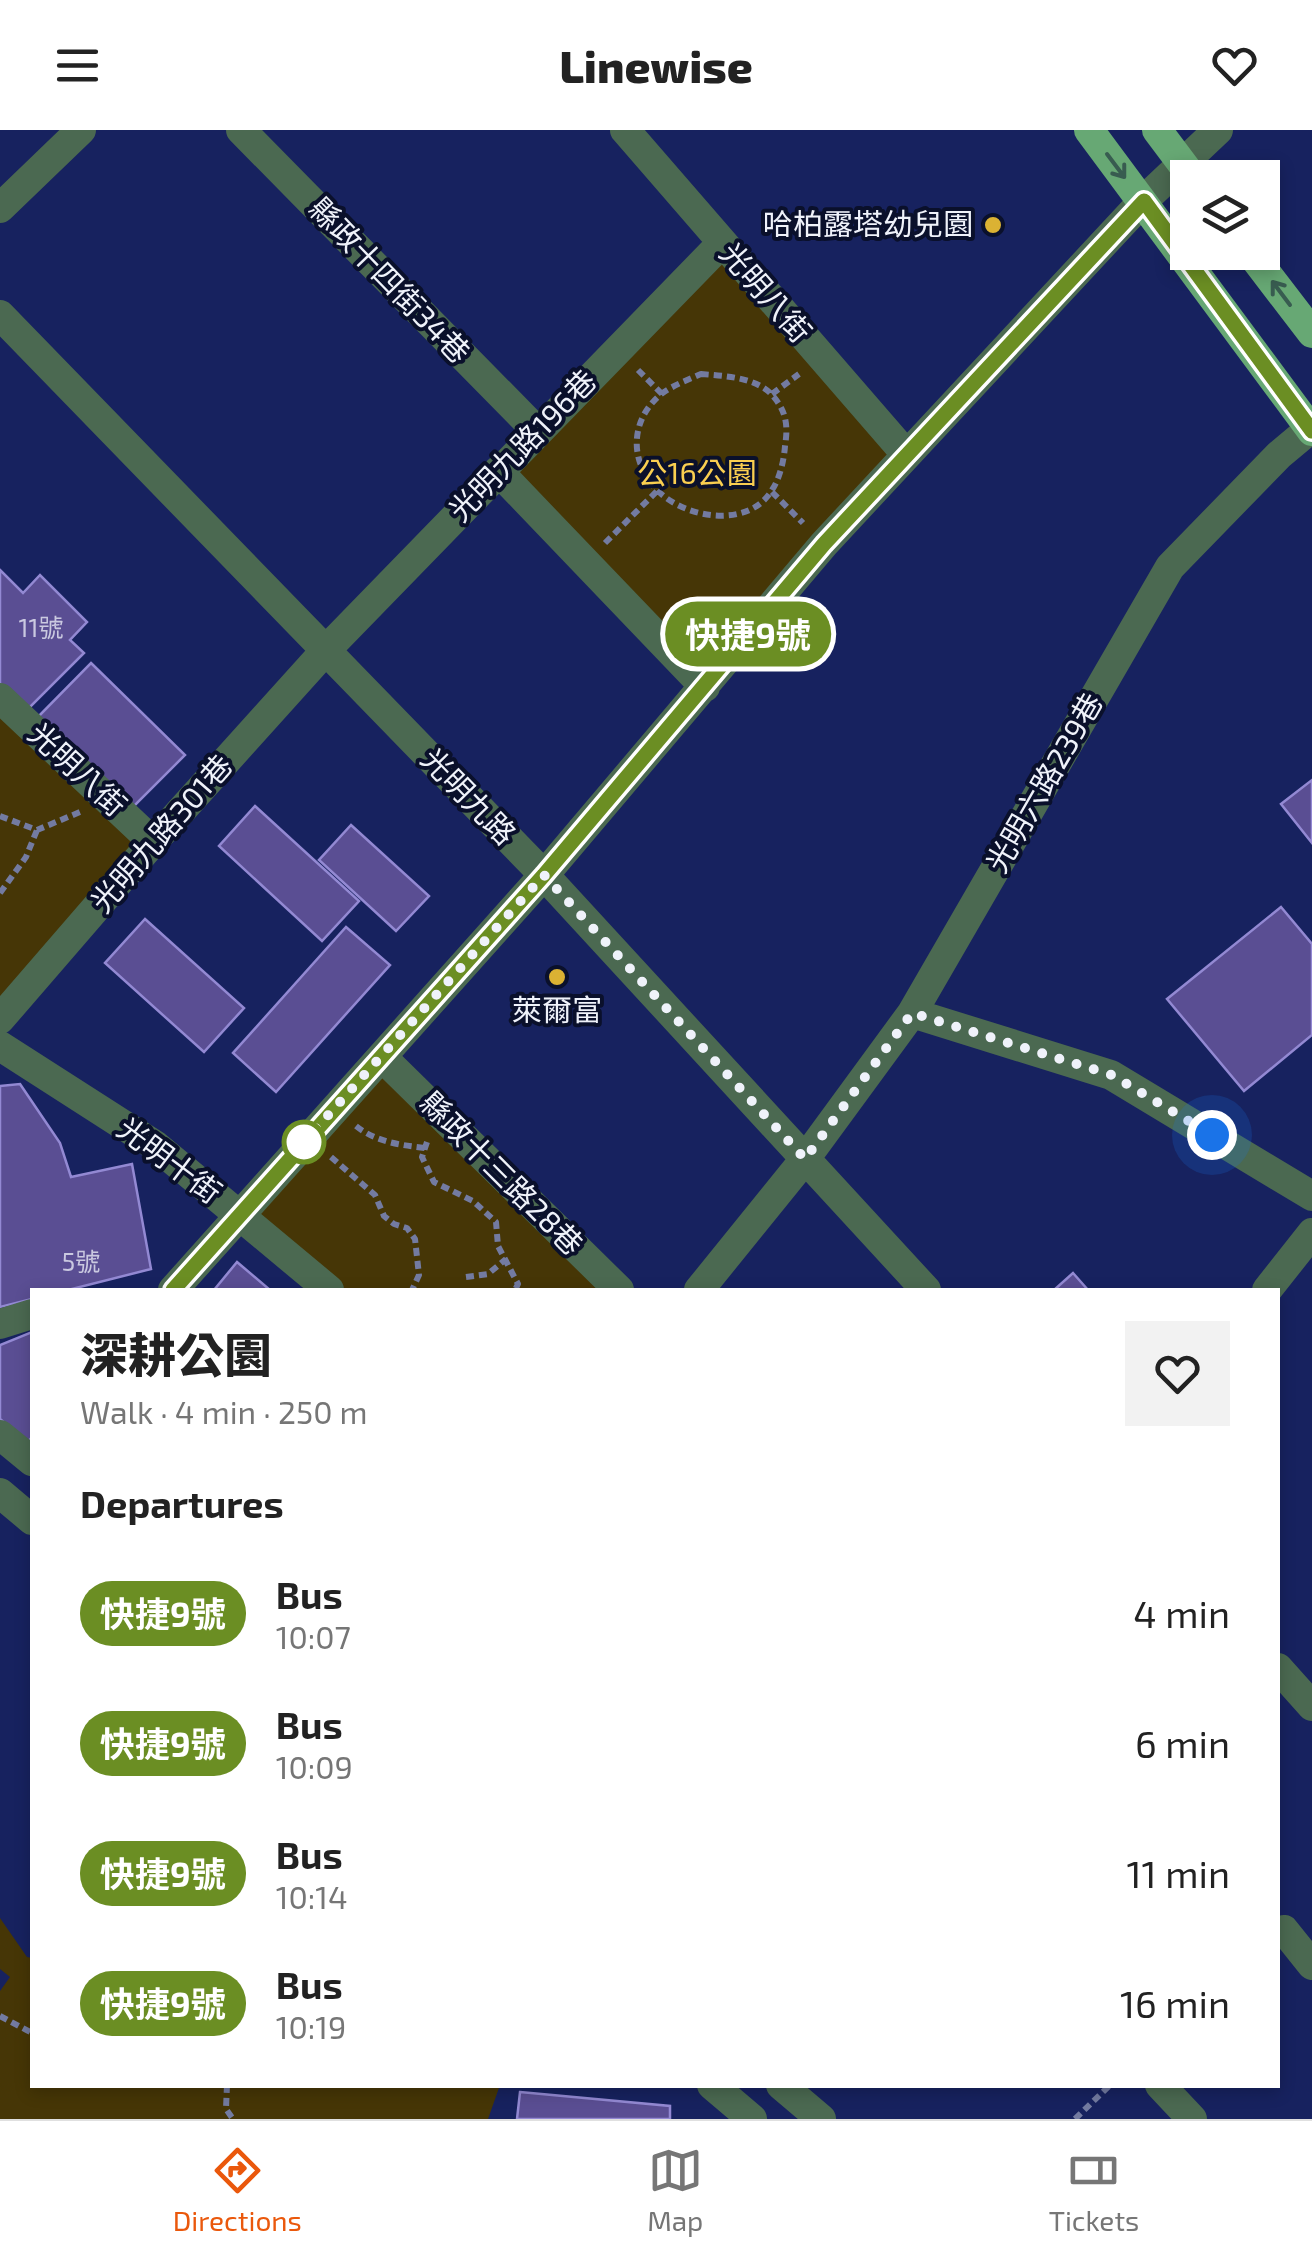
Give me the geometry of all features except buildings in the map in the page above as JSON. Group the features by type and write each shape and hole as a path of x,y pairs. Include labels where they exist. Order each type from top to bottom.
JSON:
{"main road":[{"path":"1089,130 1311,430"},
{"path":"1157,130 1180,160"},
{"path":"1264,270 1312,333"}],"street":[{"path":"0,208 81,130"},
{"name":"縣政十四街34巷","path":"241,130 537,431"},
{"name":"光明八街","path":"625,130 906,454"},
{"path":"1196,160 1218,130"},
{"path":"176,1288 544,875 824,544 1144,201 1170,183"},
{"name":"光明九路196巷","path":"326,650 721,244"},
{"name":"光明九路","path":"0,315 544,875 924,1288"},
{"name":"光明六路239巷","path":"701,1288 805,1159 912,1013 1170,568 1280,455 1311,430"},
{"path":"498,471 705,687"},
{"name":"光明九路301巷","path":"0,1019 326,650"},
{"name":"光明八街","path":"0,698 153,842"},
{"path":"912,1013 1112,1075 1312,1196"},
{"name":"光明十街","path":"0,1046 156,1146 327,1288"},
{"name":"縣政十三路28巷","path":"383,1058 617,1288"},
{"path":"1268,1288 1312,1233"},
{"path":"0,1324 30,1315"},
{"path":"0,1434 30,1461"},
{"path":"0,1478 30,1464"},
{"path":"0,1493 30,1518"},
{"path":"1284,1930 1312,1965"},
{"path":"716,2088 752,2119"},
{"path":"785,2088 820,2118"},
{"path":"1163,2088 1192,2119"}],"path":[{"path":"701,374 741,378 772,394 788,423 784,460 772,492 754,508 718,517 682,508 657,490 640,468 636,439 641,416 662,394 701,374"},
{"path":"584,563 657,490"},
{"path":"772,492 824,544"},
{"path":"0,816 37,830 109,800"},
{"path":"0,893 26,857 37,830"},
{"path":"335,1108 366,1134 392,1144 425,1148"},
{"path":"444,1116 429,1134 422,1156 434,1182 473,1201 496,1222 498,1246 518,1284 516,1288"},
{"path":"306,1139 346,1168 375,1196 384,1216 407,1228 415,1239 418,1274 413,1288"},
{"path":"466,1277 488,1274 506,1259"},
{"path":"0,2016 30,2032"},
{"path":"228,2088 226,2109 233,2119"},
{"path":"1075,2119 1107,2088"}],"green space":[{"name":"公16公園","path":"721,244 906,454 705,687 498,471"},
{"path":"0,698 153,842 0,1019"},
{"path":"383,1058 617,1288 327,1288 241,1217"},
{"path":"0,1918 30,1958 30,2088 499,2088 488,2119 0,2119 0,1991 10,1977 0,1969"}],"bus line":[{"name":"快捷9號","path":"175,1288 544,875 824,544 1144,201 1312,431"}],"place":[{"name":"哈柏露塔幼兒園","path":"993,225"},
{"name":"萊爾富","path":"557,977"}],"route":[{"path":"304,1142 544,875 805,1159 912,1013 1112,1075 1212,1135"}]}
